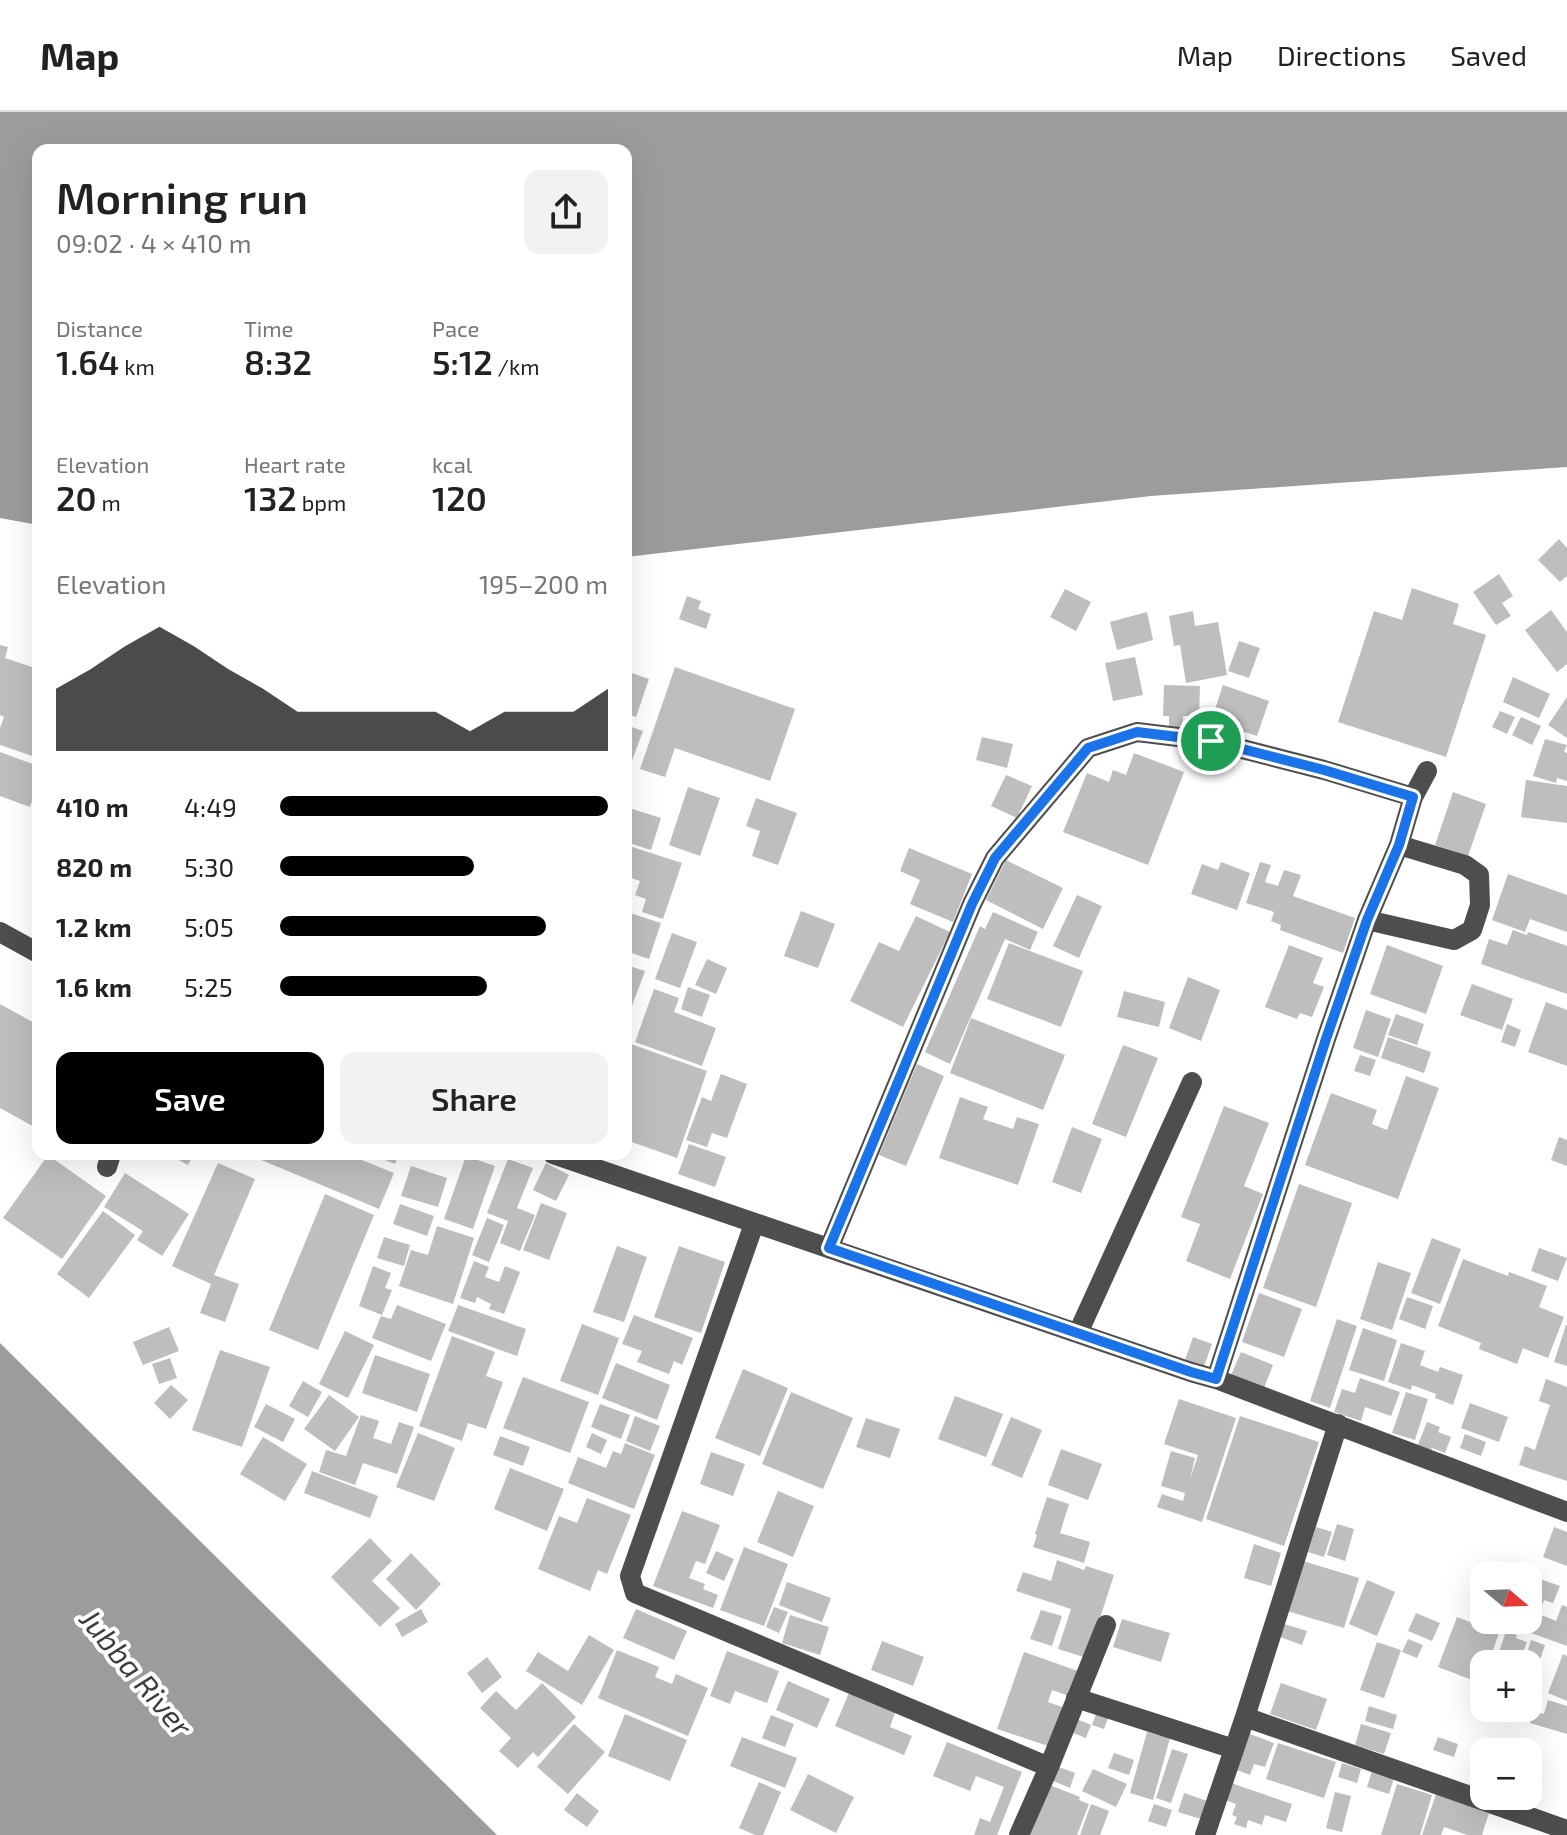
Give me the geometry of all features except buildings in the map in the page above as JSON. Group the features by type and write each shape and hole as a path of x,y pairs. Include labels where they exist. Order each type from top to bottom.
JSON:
{"street":[{"path":"829,1248 972,904 995,858 1088,748 1137,732 1211,741 1413,797"},
{"path":"1216,1379 1367,920 1399,845 1413,797 1427,771"},
{"path":"1367,920 1454,940 1472,930 1480,905 1479,875 1465,865 1399,845"},
{"path":"0,932 32,950"},
{"path":"1078,1333 1192,1082"},
{"path":"570,1160 1216,1379 1567,1512"},
{"path":"754,1224 630,1576 635,1593 1049,1767"},
{"path":"1205,1835 1338,1424"},
{"path":"1019,1835 1106,1625"},
{"path":"1076,1698 1234,1749"},
{"path":"1245,1717 1567,1830"}],"water":[{"path":"0,112 1567,112 1567,467 1151,496 632,556 632,144 32,144 32,524 0,518"},
{"name":"Jubba River","path":"0,1343 497,1835 0,1835"}],"route":[{"path":"1137,732 1211,741 1413,797 1399,845 1367,920 1326,1039 1216,1379 829,1248 972,904 995,858 1088,748 1137,732"}]}
